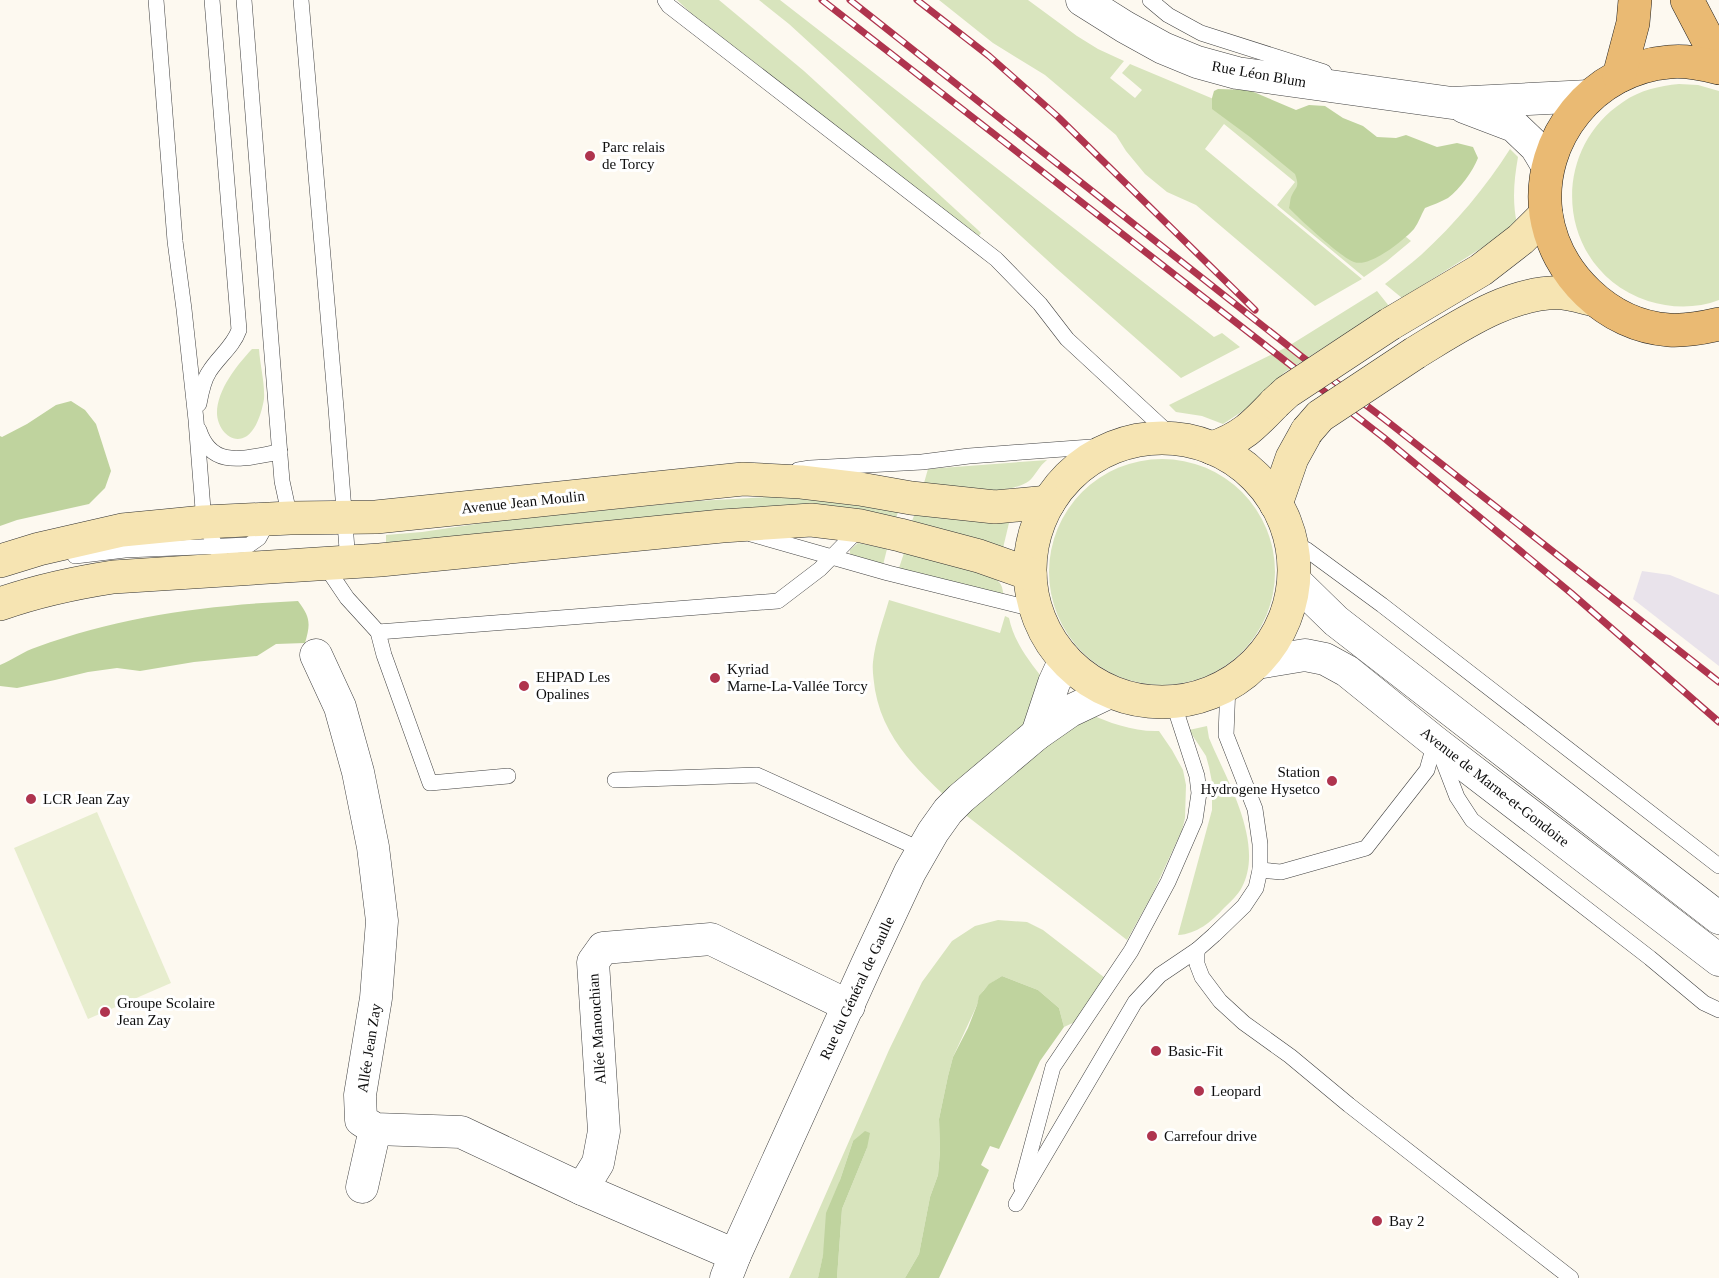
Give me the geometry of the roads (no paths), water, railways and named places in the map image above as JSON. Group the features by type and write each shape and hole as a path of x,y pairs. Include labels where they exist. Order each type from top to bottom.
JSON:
{"main road":[{"path":"1619,76 1633,23 1635,0"},
{"path":"1687,0 1719,61"},
{"path":"1719,68 1697,63 1670,61 1644,66 1619,76 1589,96 1563,129 1554,147 1546,183 1546,214 1552,238 1563,262 1577,282 1595,300 1617,315 1668,330 1694,330 1719,324"}],"street":[{"name":"Rue Léon Blum","path":"1082,0 1163,48 1197,62 1236,73 1452,103 1589,96"},
{"name":"Rue Léon Blum","path":"1452,103 1514,126 1536,147 1548,167"},
{"path":"1212,448 1229,442 1253,427 1287,392 1390,324 1480,270 1521,239 1546,214"},
{"path":"1276,504 1292,458 1307,431 1320,416 1415,353 1474,317 1535,295 1564,293 1595,300"},
{"path":"1147,439 1175,439 1212,448 1231,458 1249,470 1264,486 1276,504 1291,542 1294,580 1283,624 1257,663 1228,685 1201,696 1173,702 1141,700 1110,692 1086,678 1065,659 1048,636 1033,599 1030,574 1031,555 1041,519 1049,502 1059,487 1086,462 1118,446 1147,439"},
{"name":"Avenue Jean Moulin","path":"0,604 31,593 80,582 128,576 215,546 279,519 376,517 743,479 825,485 994,507 1049,502"},
{"name":"Avenue Jean Moulin","path":"0,561 39,549 108,533 335,562 380,560 722,525 811,520 861,526 938,544 1030,574"},
{"path":"1294,580 1336,621 1719,918"},
{"name":"Allée Jean Zay","path":"316,655 340,707 358,772 374,858 382,921 376,998 360,1095 361,1120 375,1129"},
{"name":"Avenue de Marne-et-Gondoire","path":"1257,663 1305,655 1325,659 1347,671 1435,742 1719,960"},
{"path":"1037,734 1054,683 1065,659"},
{"name":"Rue du Général de Gaulle","path":"731,1267 921,850 948,811 961,798 1037,734 1070,711 1110,692"},
{"name":"Allée Manouchian","path":"582,1189 598,1163 604,1131 593,963 603,948 711,939 849,1006"},
{"path":"362,1187 375,1129 461,1132 582,1189 731,1267"}],"lane":[{"path":"0,577 51,561 93,553 215,546 196,420 176,241 156,0"},
{"path":"212,0 239,330 237,337 209,372 203,385 196,420 201,438 208,448 220,458 234,459 280,452"},
{"path":"244,0 282,481 279,519"},
{"path":"301,0 344,517 335,562 347,598 378,632 384,655 430,783 508,776"},
{"path":"665,0 669,6 996,259 1040,304 1067,339 1175,439"},
{"path":"1150,0 1168,15 1201,33 1398,96"},
{"path":"743,479 810,468 922,462 969,456 1118,446"},
{"path":"722,525 888,573 1037,610"},
{"path":"378,632 778,601 820,569 861,526"},
{"path":"1291,542 1307,550 1400,619 1719,866"},
{"path":"1173,702 1197,776 1199,794 1195,820 1168,882 1131,951 1053,1067 1016,1204 1135,1002 1160,975 1197,950 1244,906 1256,888 1260,870 1260,844 1254,809 1226,735 1228,685"},
{"path":"1260,870 1281,872 1366,848 1427,770 1435,742"},
{"path":"1435,742 1457,797 1472,820 1650,958 1704,1003 1719,1010"},
{"path":"615,780 757,775 921,850"},
{"path":"1197,950 1197,964 1202,977 1220,1001 1571,1278"}],"railway":[{"path":"822,0 1383,437 1571,593 1719,722"},
{"path":"850,0 1719,682"},
{"path":"917,0 989,56 1057,116 1255,310"}],"place":[{"name":"Parc relais de Torcy","path":"590,156"},
{"name":"Kyriad Marne-La-Vallée Torcy","path":"715,678"},
{"name":"EHPAD Les Opalines","path":"524,686"},
{"name":"Station Hydrogene Hysetco","path":"1332,781"},
{"name":"LCR Jean Zay","path":"31,799"},
{"name":"Groupe Scolaire Jean Zay","path":"105,1012"},
{"name":"Basic-Fit","path":"1156,1051"},
{"name":"Leopard","path":"1199,1091"},
{"name":"Carrefour drive","path":"1152,1136"},
{"name":"Bay 2","path":"1377,1221"}]}
